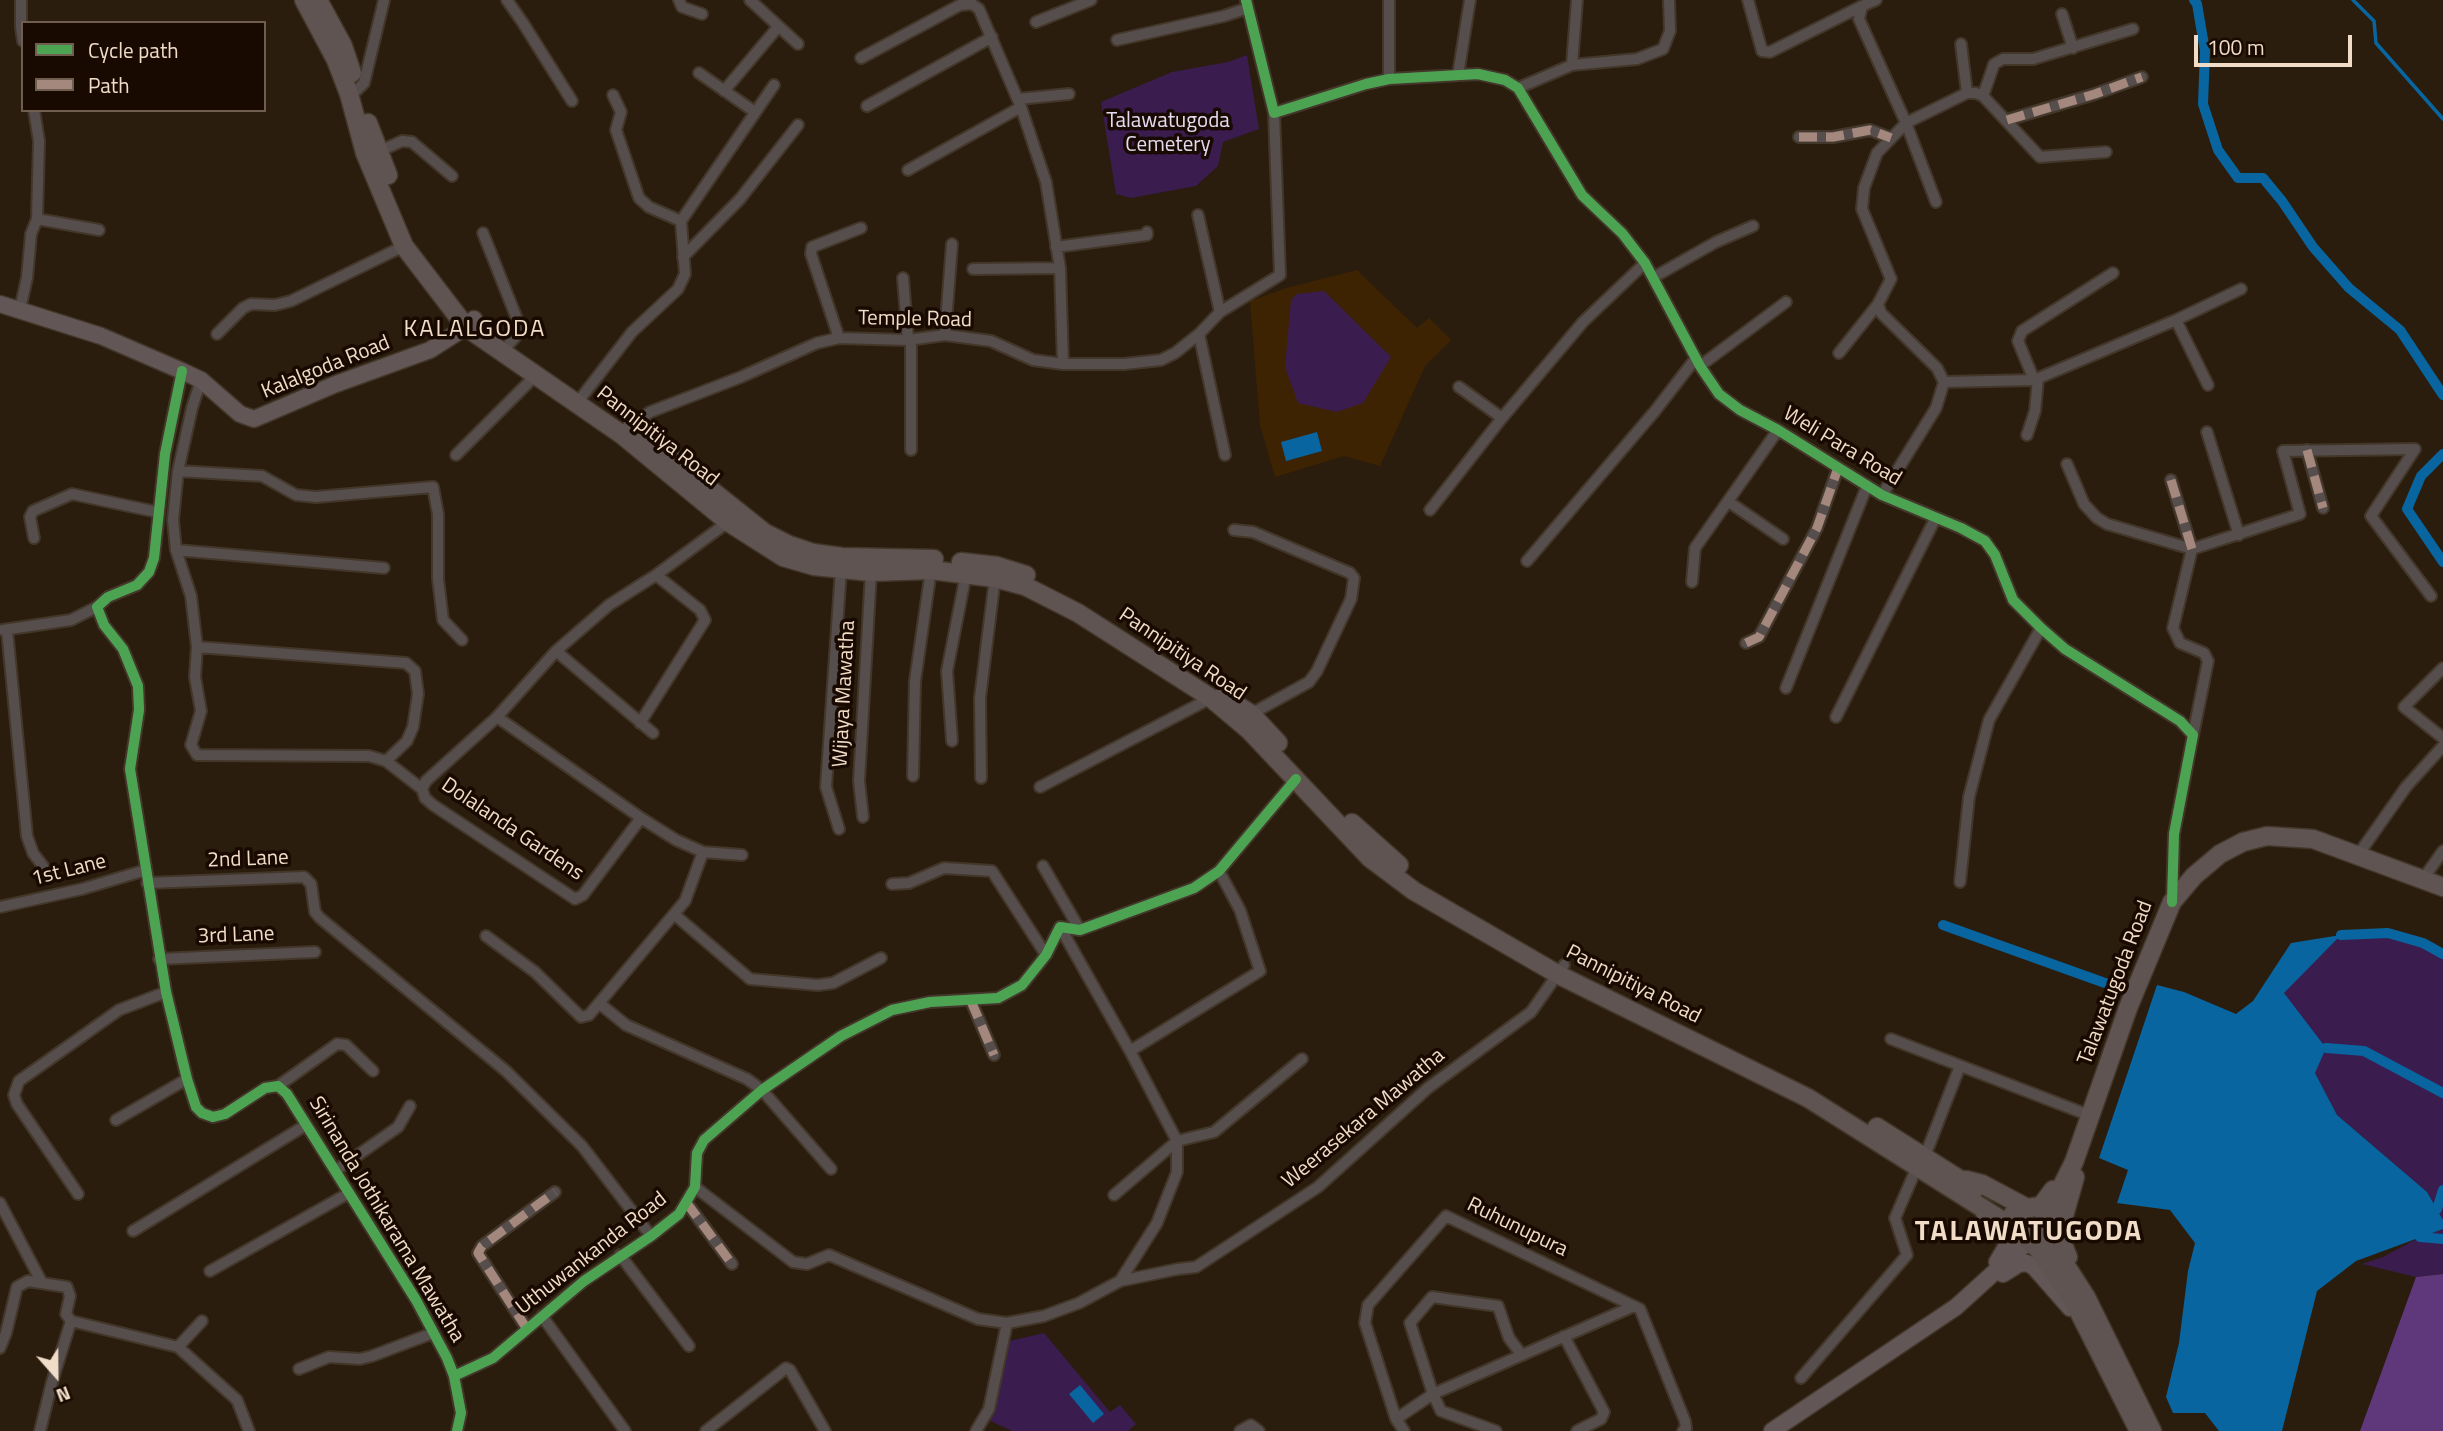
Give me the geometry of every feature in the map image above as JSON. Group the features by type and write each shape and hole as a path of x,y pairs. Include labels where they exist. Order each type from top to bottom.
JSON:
{"main road":[{"name":"Pannipitiya Road","path":"304,0 353,92 414,241 470,323 509,344 765,533 789,545 813,553 842,556 931,559 996,566 1029,576 1083,604 1251,714 1344,815 1383,852 1420,881 1561,970"},
{"name":"Pannipitiya Road","path":"318,0 343,46 365,153 404,246 470,323 536,375 580,399"},
{"name":"Kalalgoda Road","path":"0,304 101,336 182,371 201,380 240,414 254,419 336,384 430,350 470,323"},
{"name":"Pannipitiya Road","path":"625,429 728,522 783,557 814,566 841,569 871,572 930,570 995,579 1025,586 1078,613 1211,698 1249,730 1370,858 1414,891 1561,970 1813,1088 1921,1161 1973,1201 2052,1244 2081,1289 2152,1431"},
{"name":"Talawatugoda Road","path":"2034,1235 2063,1187 2080,1146 2128,1008 2172,902 2194,876 2220,854 2243,842 2267,836 2313,839 2443,887"},
{"path":"1959,1178 1982,1184 2021,1205 2035,1208 2048,1199 2080,1146"},
{"path":"2080,1146 2074,1185 2060,1233 2081,1289"},
{"name":"Pannipitiya Road","path":"1921,1161 1959,1178 2034,1235 2084,1322 2139,1431"},
{"path":"1973,1201 2009,1242 1974,1291"},
{"path":"1974,1291 2034,1235"},
{"path":"1776,1430 2012,1267 2027,1263 2040,1271 2084,1322"}],"street":[{"path":"21,0 21,32"},
{"path":"353,92 364,83 384,0"},
{"path":"507,0 572,101"},
{"path":"680,0 682,7 702,14"},
{"path":"750,0 799,44"},
{"path":"1036,22 1091,0"},
{"path":"1389,0 1389,79"},
{"path":"1458,75 1470,0"},
{"path":"1572,65 1577,0"},
{"path":"1117,40 1224,16 1247,4 1273,113 1389,79 1478,74 1504,80 1518,88 1572,65 1637,59 1663,49 1670,31 1669,0"},
{"path":"1748,0 1762,51 1770,52 1876,0"},
{"path":"861,58 960,5 972,4 979,9 1020,103 1046,181 1059,268 1063,364"},
{"path":"1863,6 1859,19 1906,123 1936,202"},
{"path":"2062,14 2073,48"},
{"path":"724,91 778,27"},
{"path":"1983,96 1994,64 2003,59 2033,59 2133,29"},
{"path":"867,106 992,37"},
{"path":"1961,44 1967,93"},
{"path":"699,73 755,113"},
{"path":"2007,120 2142,77"},
{"path":"580,399 632,331 678,289 685,274 681,221 774,85"},
{"name":"Weli Para Road","path":"1518,88 1582,195 1622,233 1645,263 1698,362 1719,394 1740,410 1778,430 1882,495 1985,541 1995,555 2013,600 2041,628 2065,649 2180,721 2193,735"},
{"path":"1839,354 1878,304 1891,279 1862,209 1864,188 1877,153 1906,123 1967,93 1976,93 1983,96 2007,120 2040,157 2106,152"},
{"path":"613,94 621,112 616,130 639,198 649,207 681,221"},
{"path":"908,170 1020,103 1069,94"},
{"path":"20,309 31,234 37,219 39,141 34,112"},
{"name":"Temple Road","path":"625,429 650,412 741,377 817,343 839,338 909,340 945,335 992,341 1033,360 1063,364 1124,364 1161,360 1175,354 1220,312 1280,275 1273,113"},
{"path":"682,257 740,199 798,125"},
{"path":"1799,138 1870,130 1891,138"},
{"path":"378,152 402,141 412,142 452,177"},
{"path":"1198,215 1220,312"},
{"path":"37,219 99,230"},
{"path":"1654,277 1716,242 1753,226"},
{"path":"839,338 811,254 813,247 861,228"},
{"path":"1056,247 1147,235 1147,232"},
{"path":"483,233 519,324 519,333 509,344"},
{"path":"945,335 952,244"},
{"path":"217,334 243,308 251,304 275,306 291,301 404,246"},
{"path":"1430,510 1502,418 1583,322 1645,263"},
{"path":"973,269 1059,268"},
{"path":"2027,435 2035,411 2036,380 2018,341 2022,331 2113,274"},
{"path":"903,278 909,340 911,450"},
{"path":"1944,382 2036,380 2241,289"},
{"path":"1527,561 1698,362 1786,302"},
{"path":"1878,304 1881,313 1937,368 1944,382 1936,408 1882,495"},
{"path":"2176,320 2208,386"},
{"path":"1199,334 1225,455"},
{"path":"43,866 33,853 27,836 3,630 71,620 97,607 108,597 137,585 149,572 154,558 165,454 182,371"},
{"path":"456,455 536,375"},
{"path":"201,380 178,471 173,520 176,550 191,596 197,647 195,677 201,711 191,745 197,755 369,756 386,761 422,789"},
{"path":"1459,387 1502,418"},
{"path":"1692,582 1695,548 1778,430"},
{"path":"2207,432 2239,535"},
{"path":"2067,464 2084,504 2097,518 2107,524 2192,549 2301,514 2283,451 2415,449 2371,516 2431,596"},
{"path":"2307,450 2323,508"},
{"path":"1746,643 1759,637 1817,528 1838,468"},
{"path":"178,471 262,476 296,495 316,497 432,487 438,514 438,579 443,620 462,640"},
{"path":"2171,480 2192,549 2173,628 2180,643 2204,653 2208,661 2174,834 2172,902"},
{"path":"1786,688 1867,486"},
{"path":"34,538 30,517 33,511 72,494 157,512"},
{"path":"1729,502 1783,539"},
{"path":"1836,717 1935,519"},
{"name":"Dolalanda Gardens","path":"641,818 583,895 575,899 433,805 425,798 422,789 426,781 496,717 556,651 609,606 728,522"},
{"path":"1234,530 1253,532 1350,573 1354,578 1351,599 1317,671 1308,682 1251,714"},
{"path":"176,550 384,568"},
{"path":"839,829 826,787 841,569"},
{"path":"913,776 915,681 930,570"},
{"name":"Wijaya Mawatha","path":"863,817 859,780 871,572"},
{"path":"952,741 947,671 966,574"},
{"path":"640,723 705,620 700,610 656,575"},
{"path":"981,778 980,698 995,579"},
{"path":"97,607 104,625 123,649 138,686 139,710 130,769 159,959 196,1107 202,1113 214,1117 225,1114 265,1088 278,1086 337,1044 346,1045 373,1071"},
{"path":"1960,883 1969,797 1989,720 2041,628"},
{"path":"197,647 406,663 415,671 418,694 413,727 407,741 386,761"},
{"path":"556,651 653,733"},
{"path":"2443,668 2404,708 2443,738"},
{"path":"1040,787 1211,698"},
{"path":"496,717 676,840 703,852 742,855"},
{"path":"2358,856 2406,787 2443,746"},
{"path":"1060,927 1080,930 1194,888 1219,871 1296,779"},
{"path":"2423,879 2443,851"},
{"path":"486,936 535,972 581,1017 589,1015 685,901 703,852"},
{"path":"1043,866 1080,930"},
{"path":"892,884 909,883 944,868 992,872 1046,955"},
{"name":"1st Lane","path":"0,907 82,889 146,870"},
{"path":"1130,1051 1260,971 1240,911 1219,871"},
{"name":"2nd Lane","path":"147,883 304,877 311,884 315,912 320,918 506,1071 582,1146 651,1236"},
{"path":"675,915 750,979 818,985 833,983 881,958"},
{"path":"1060,927 1177,1141 1177,1172 1157,1223 1120,1281"},
{"name":"Uthuwankanda Road","path":"454,1376 493,1358 584,1281 679,1214 695,1187 697,1153 704,1140 762,1090 841,1036 892,1010 930,1002 998,998 1022,985 1046,955 1060,927"},
{"name":"3rd Lane","path":"159,959 315,952"},
{"name":"Weerasekara Mawatha","path":"695,1187 793,1262 807,1264 829,1255 978,1319 1007,1323 1055,1312 1079,1303 1120,1281 1196,1267 1318,1187 1428,1088 1531,1012 1561,970"},
{"path":"78,1194 17,1104 14,1095 19,1081 119,1010 166,992"},
{"path":"971,1001 994,1055"},
{"path":"600,1004 626,1025 747,1079 762,1090 831,1169"},
{"path":"1891,1039 2091,1116"},
{"path":"1114,1195 1177,1141 1214,1132 1302,1059"},
{"path":"1801,1378 1907,1255 1895,1217 1960,1066"},
{"path":"116,1120 187,1079"},
{"name":"Sirinanda Jothikarama Mawatha","path":"278,1086 287,1094 416,1300 447,1358 454,1376 461,1413 457,1431"},
{"path":"335,1171 359,1157 398,1126 410,1106"},
{"path":"133,1231 306,1125"},
{"path":"527,1329 478,1252 482,1246 555,1192"},
{"path":"210,1271 349,1193"},
{"path":"686,1202 732,1264"},
{"path":"0,1203 41,1281"},
{"name":"Ruhunupura","path":"1404,1431 1396,1419 1365,1323 1368,1306 1446,1216 1634,1306"},
{"path":"620,1255 689,1346"},
{"path":"0,1348 5,1318 17,1287 28,1280 67,1287 70,1296 66,1314 71,1321 178,1347 237,1400 247,1431"},
{"path":"1496,1431 1441,1411 1410,1323 1432,1297 1498,1306 1509,1338 1521,1354"},
{"path":"1396,1419 1433,1394 1634,1306 1640,1309 1685,1421 1686,1428 1683,1431"},
{"path":"542,1316 625,1431"},
{"path":"40,1431 71,1321"},
{"path":"178,1347 202,1321"},
{"path":"976,1431 989,1409 1007,1323"},
{"path":"299,1369 329,1357 360,1359 372,1356 433,1333"},
{"path":"1564,1336 1604,1412 1601,1419 1577,1431"},
{"path":"706,1431 786,1368 790,1370 825,1431"},
{"path":"1240,1431 1251,1425 1259,1431"}],"shaded area":[{"path":"1357,270 1417,328 1429,318 1451,340 1425,366 1380,466 1344,456 1275,477 1260,425 1250,301 1286,288"},
{"path":"2443,1274 2443,1431 2360,1431 2416,1277"}],"green space":[{"name":"Talawatugoda Cemetery","path":"1247,55 1259,129 1223,142 1218,166 1196,186 1131,198 1116,194 1101,102 1172,72 1228,62"},
{"path":"1324,291 1391,357 1363,403 1337,412 1298,403 1285,367 1291,300 1297,294"},
{"path":"2388,933 2423,943 2443,954 2443,1220 2427,1192 2337,1115 2315,1073 2284,992 2341,935"},
{"path":"2443,1229 2443,1274 2416,1277 2362,1264 2383,1257 2420,1237"},
{"path":"1044,1333 1110,1412 1120,1405 1136,1424 1128,1431 1012,1431 988,1420 994,1411 1005,1342"}],"water":[{"path":"1317,432 1322,451 1286,461 1281,442"},
{"path":"2341,935 2284,993 2326,1048 2315,1073 2337,1115 2427,1192 2443,1220 2443,1229 2356,1261 2317,1291 2282,1431 2219,1431 2205,1413 2173,1413 2166,1397 2179,1343 2188,1271 2195,1243 2170,1210 2117,1203 2128,1170 2099,1158 2157,985 2184,992 2236,1014 2253,1001 2291,943"},
{"path":"1080,1385 1104,1414 1093,1423 1069,1394"}],"waterway":[{"path":"2194,0 2205,51 2203,104 2218,150 2238,178 2263,178 2313,247 2349,288 2400,330 2443,395"},
{"path":"2353,0 2374,21 2376,43 2443,119"},
{"path":"2443,454 2421,476 2407,509 2443,562"},
{"path":"1943,925 2119,988"},
{"path":"2341,935 2388,933 2423,943 2443,954"},
{"path":"2326,1048 2364,1051 2443,1093"},
{"path":"2437,1209 2443,1190"},
{"path":"2420,1237 2443,1239"}],"marked path":[{"path":"2007,120 2142,77"},
{"path":"1799,137 1833,137 1870,130 1891,138"},
{"path":"2307,450 2323,508"},
{"path":"1746,643 1759,637 1817,528 1838,468"},
{"path":"2171,480 2192,549"},
{"path":"971,1001 994,1055"},
{"path":"527,1329 478,1253 482,1246 555,1192"},
{"path":"686,1202 732,1264"}],"cycle path":[{"path":"1246,0 1274,113 1389,79 1478,74 1505,80 1518,88 1582,195 1622,233 1645,263 1700,366 1719,394 1740,410 1778,430 1882,495 1985,541 1995,555 2013,600 2041,628 2065,649 2180,721 2193,735 2174,834 2172,902"},
{"path":"182,371 165,454 154,558 149,572 137,585 108,597 97,607 104,625 123,649 138,686 139,710 130,769 166,992 187,1079 196,1107 202,1113 213,1117 225,1114 265,1088 278,1086 287,1094 416,1300 447,1358 454,1376 461,1413 457,1431"},
{"path":"454,1376 493,1358 584,1281 679,1214 695,1187 697,1153 704,1140 762,1090 841,1036 892,1010 930,1002 998,998 1022,985 1046,955 1060,927 1080,930 1194,888 1219,871 1296,779"}],"district":[{"name":"KALALGODA","path":"475,330"},
{"name":"TALAWATUGODA","path":"2029,1233"}]}
